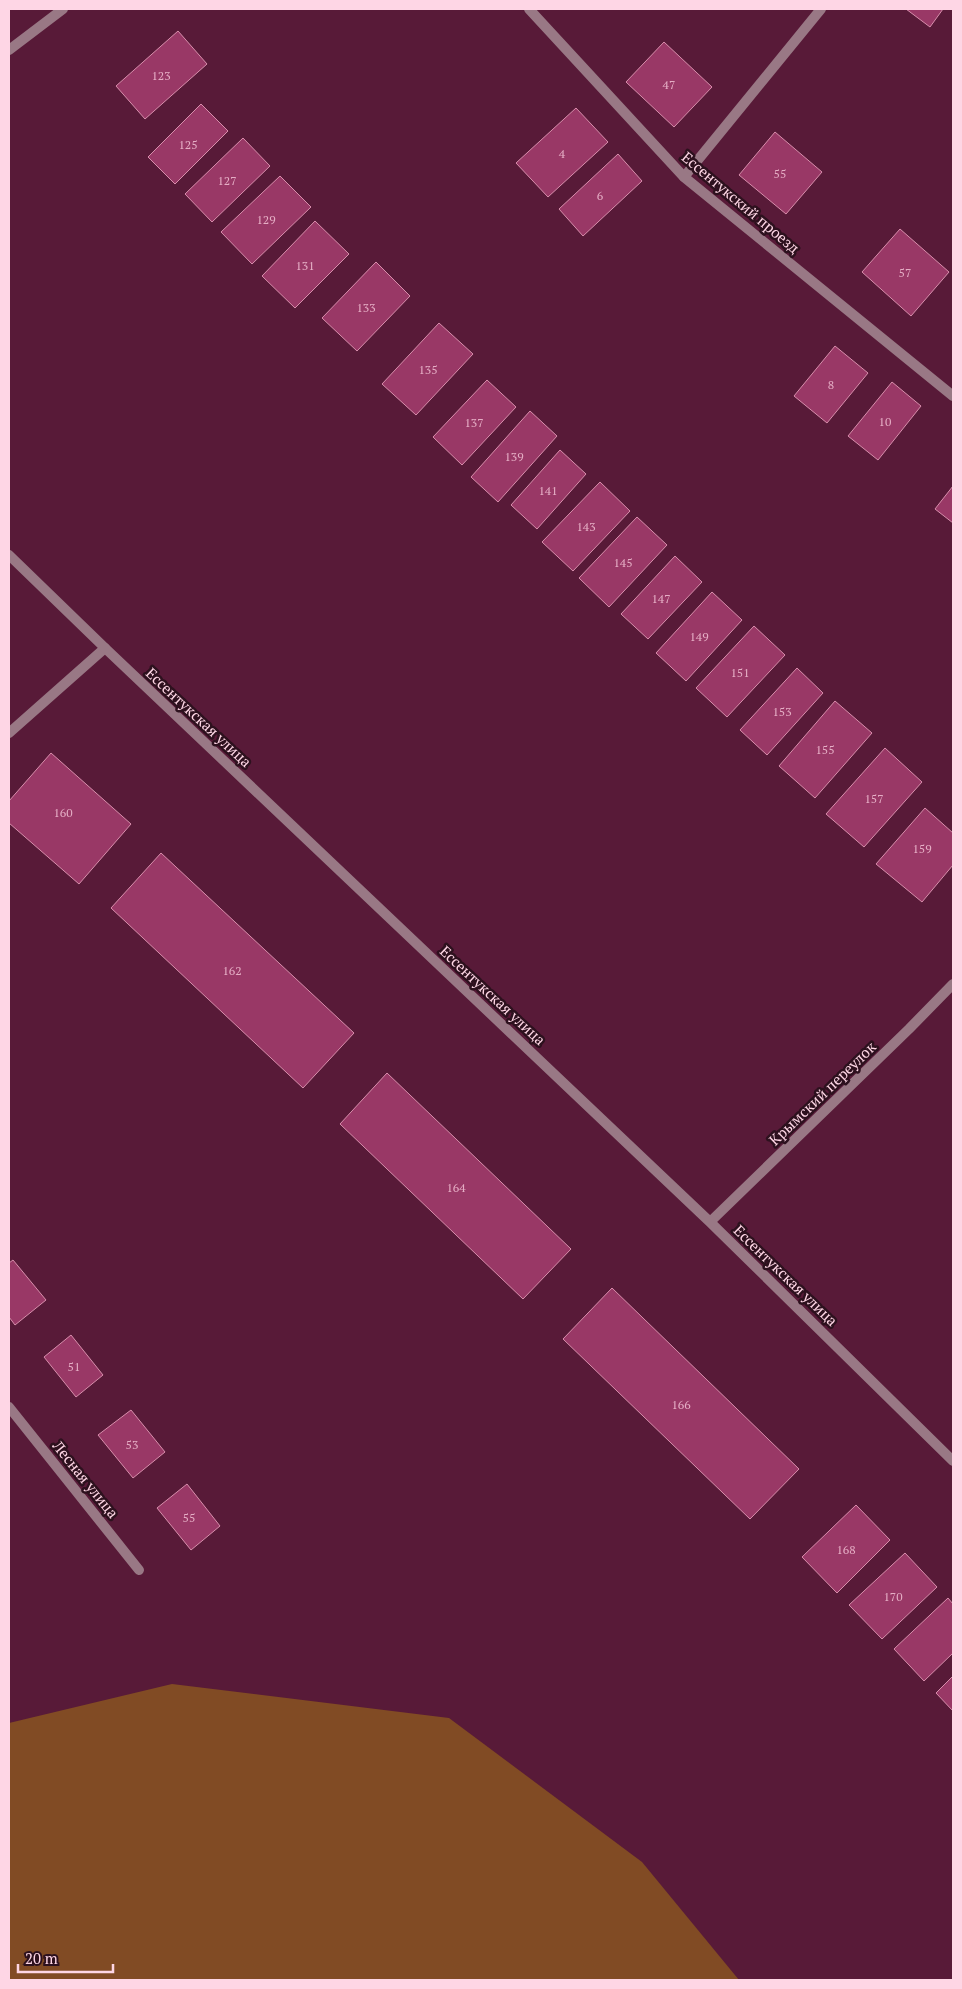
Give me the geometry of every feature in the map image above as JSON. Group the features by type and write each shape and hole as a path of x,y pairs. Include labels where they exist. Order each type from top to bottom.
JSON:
{"street":[{"path":"9,50 62,9"},
{"name":"Ессентукский проезд","path":"529,9 684,177 953,396"},
{"path":"684,177 822,9"},
{"name":"Ессентукская улица","path":"9,555 710,1222 953,1461"},
{"path":"9,733 105,648"},
{"name":"Крымский переулок","path":"710,1222 953,984"},
{"name":"Лесная улица","path":"9,1408 139,1570"}],"shaded area":[{"path":"172,1684 449,1718 642,1862 739,1980 9,1980 9,1723"}],"building":[{"path":"906,9 943,9 930,27"},
{"path":"178,31 207,64 145,119 116,86"},
{"path":"664,42 712,87 674,127 626,82"},
{"path":"201,104 228,131 175,184 148,157"},
{"path":"576,108 608,142 548,197 516,163"},
{"path":"775,132 822,172 786,214 739,175"},
{"path":"243,138 270,166 212,222 185,194"},
{"path":"618,154 642,181 583,236 559,209"},
{"path":"280,176 311,207 252,264 221,232"},
{"path":"315,221 349,254 295,308 262,276"},
{"path":"900,229 949,272 911,316 862,272"},
{"path":"376,262 410,296 357,351 322,318"},
{"path":"439,323 473,354 416,415 382,384"},
{"path":"835,346 868,373 827,423 794,396"},
{"path":"487,380 516,407 462,465 433,437"},
{"path":"892,382 921,406 878,460 848,436"},
{"path":"530,411 557,436 498,502 471,477"},
{"path":"560,450 586,474 537,529 511,505"},
{"path":"600,482 630,511 573,571 542,542"},
{"path":"953,486 953,523 935,509"},
{"path":"637,517 667,545 609,607 579,578"},
{"path":"675,556 702,582 648,639 621,614"},
{"path":"712,592 742,620 686,681 656,653"},
{"path":"754,626 785,655 727,717 696,688"},
{"path":"797,668 823,693 767,755 740,730"},
{"path":"835,701 872,733 815,798 779,766"},
{"path":"885,748 922,782 864,847 826,814"},
{"path":"51,753 131,824 79,884 9,823 9,801"},
{"path":"925,808 953,833 953,865 922,902 876,864"},
{"path":"161,853 354,1033 303,1088 111,908"},
{"path":"387,1073 571,1249 523,1299 340,1124"},
{"path":"13,1260 46,1300 15,1325 9,1317 9,1263"},
{"path":"612,1288 799,1469 750,1519 563,1339"},
{"path":"71,1335 103,1375 76,1397 44,1357"},
{"path":"131,1410 165,1452 133,1478 98,1435"},
{"path":"187,1484 220,1526 191,1550 157,1508"},
{"path":"856,1505 890,1540 837,1593 802,1557"},
{"path":"905,1553 937,1587 882,1639 849,1605"},
{"path":"948,1598 953,1604 953,1653 924,1681 894,1649"},
{"path":"953,1676 953,1711 936,1693"}]}
